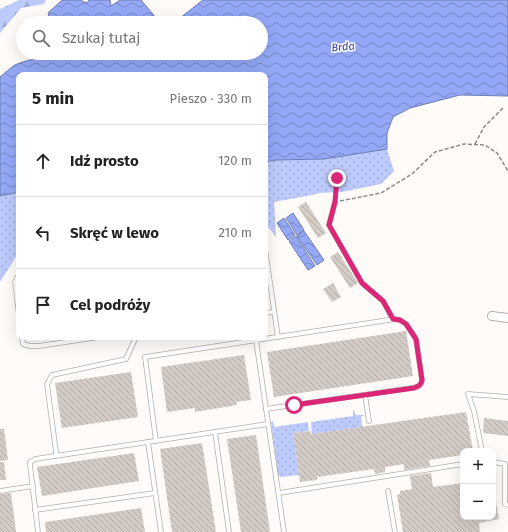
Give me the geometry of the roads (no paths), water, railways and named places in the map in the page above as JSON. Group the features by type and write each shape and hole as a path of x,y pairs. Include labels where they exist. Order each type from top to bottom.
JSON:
{"street":[{"path":"492,316 508,318"}],"lane":[{"path":"335,202 329,225 362,283 383,301 393,319"},
{"path":"268,270 278,337"},
{"path":"16,280 16,290"},
{"path":"268,313 274,312"},
{"path":"266,409 414,388 421,384 422,380 416,339 406,324 400,320 393,319 268,338"},
{"path":"22,340 23,344 30,346 80,340"},
{"path":"56,456 47,384 52,376 126,359 135,340"},
{"path":"156,441 145,357 256,340 284,532"},
{"path":"481,448 474,411 468,394 508,397"},
{"path":"365,395 369,421"},
{"path":"38,532 30,465 30,462 35,459 268,424"},
{"path":"215,432 228,532"},
{"path":"148,442 161,532"},
{"path":"496,462 505,464 505,504 508,505"},
{"path":"278,493 460,464"},
{"path":"0,491 32,486"},
{"path":"388,491 395,532"},
{"path":"35,510 155,493"}],"water":[{"path":"80,0 87,3 89,0 110,0 111,6 120,0 141,0 154,16 49,16 48,13 61,1"},
{"name":"Brda","path":"203,0 508,0 508,96 460,95 410,108 393,117 387,133 387,149 324,159 268,161 268,72 16,72 16,193 0,196 0,77 19,63 29,60 268,60 268,16 183,16"},
{"path":"293,213 304,230 297,235 286,218"},
{"path":"284,218 295,235 288,240 277,223"},
{"path":"304,231 324,260 317,265 297,236"},
{"path":"296,236 315,266 308,270 289,241"}]}
